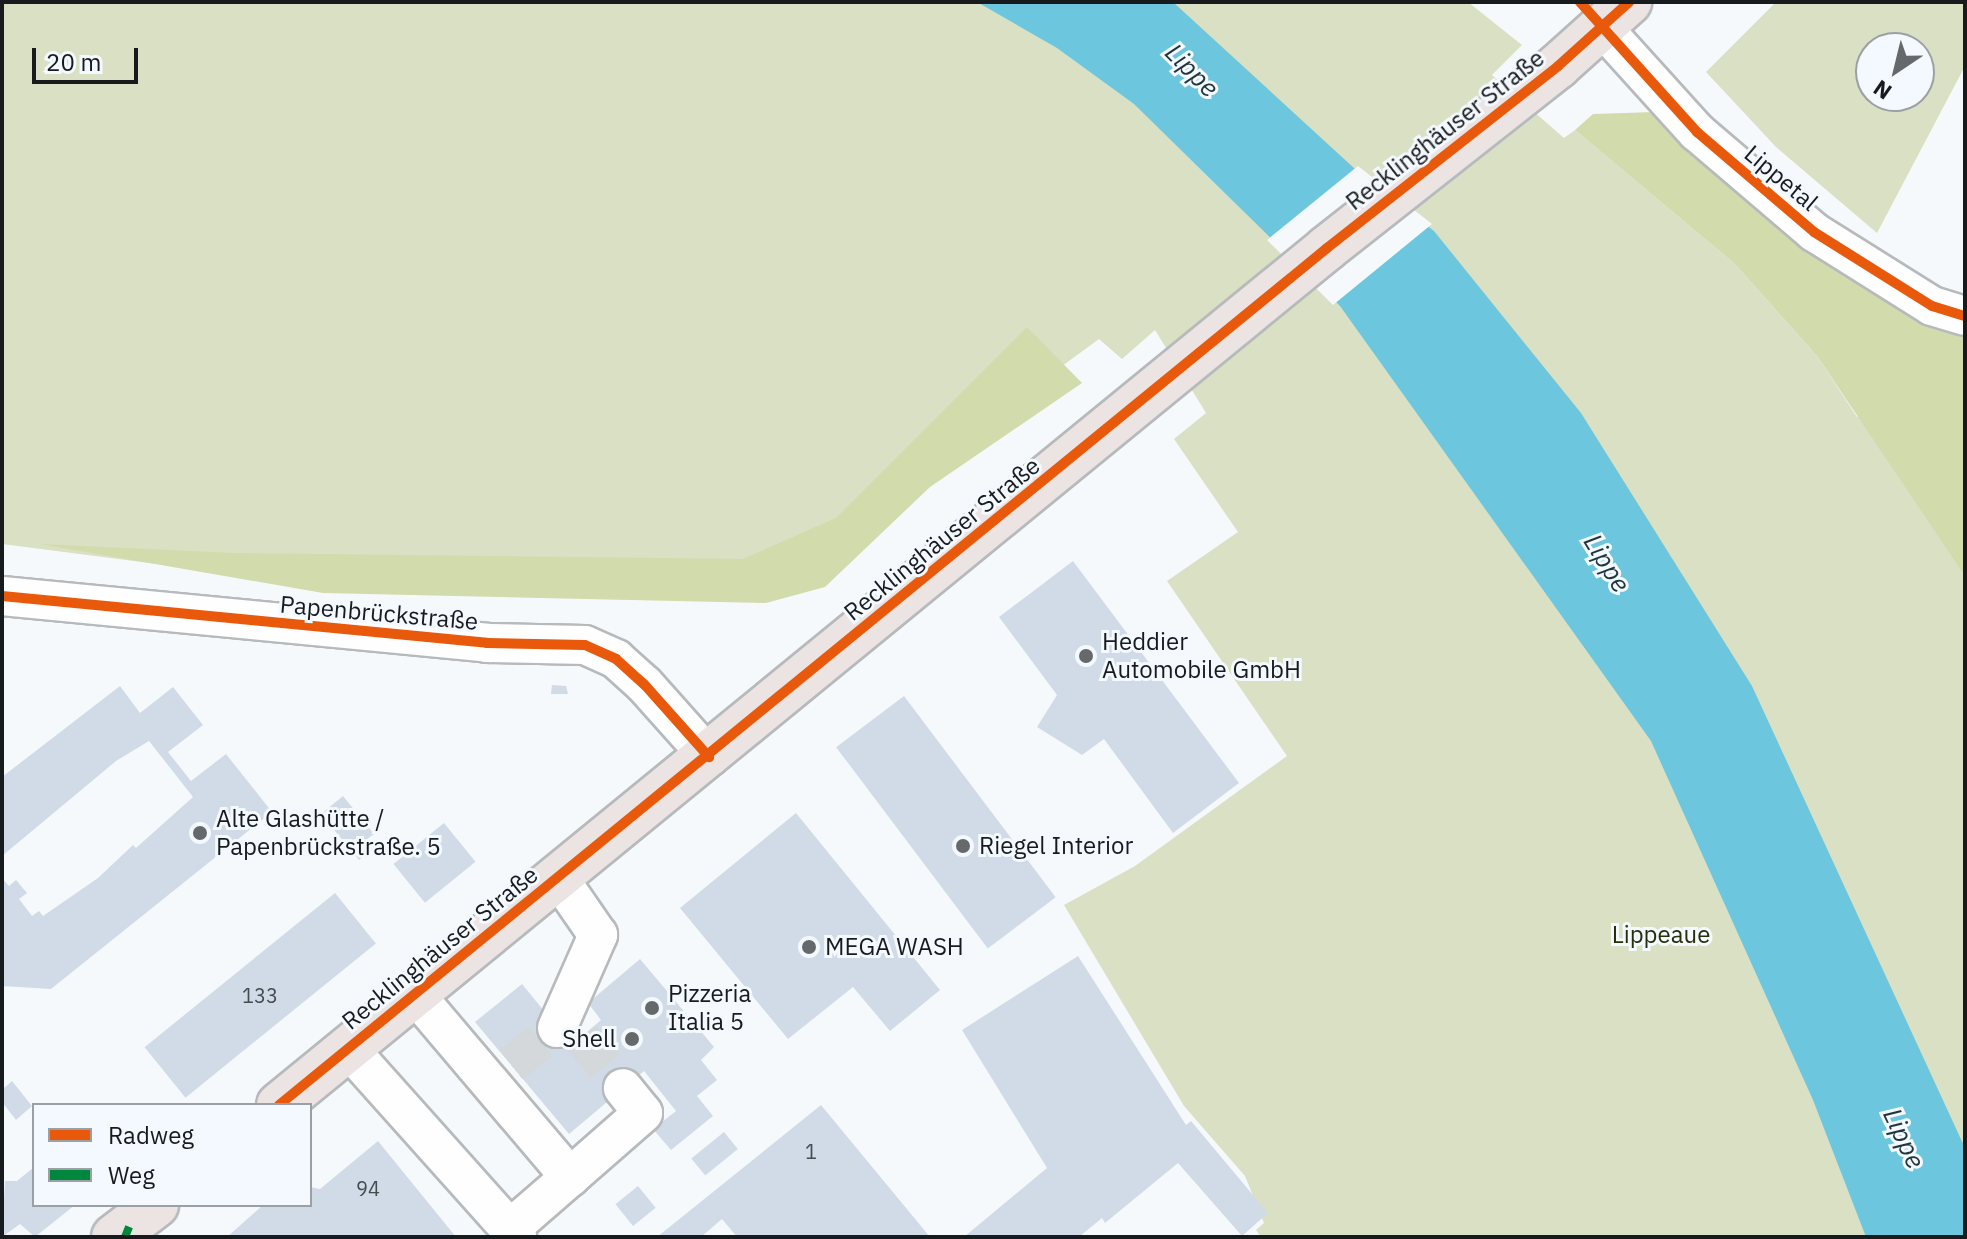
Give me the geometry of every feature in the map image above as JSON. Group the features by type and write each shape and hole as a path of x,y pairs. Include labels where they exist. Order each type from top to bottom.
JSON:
{"main road":[{"name":"Recklinghäuser Straße","path":"281,1103 413,992 709,757 1146,396 1558,66 1616,15"},
{"path":"114,1237 153,1207"}],"street":[{"name":"Lippetal","path":"1616,15 1697,132 1814,232 1932,306 1965,316"},
{"name":"Papenbrückstraße","path":"2,596 487,643 585,645 616,659 644,684 709,757"},
{"path":"558,877 598,935 568,1028"},
{"path":"413,992 500,1073 570,1177"},
{"path":"348,1048 514,1233 570,1177 643,1113 623,1088"}],"green space":[{"name":"Lippeaue","path":"2,2 1468,2 1522,45 1492,75 1564,138 1575,130 1735,264 1817,356 1857,417 1965,367 1965,1237 1261,1237 1256,1230 1264,1223 1245,1176 1184,1106 1064,905 1135,866 1287,756 1167,581 1238,532 1174,439 1206,413 1155,330 1122,359 1099,339 818,545 781,558 258,577 2,544"},
{"path":"1776,2 1965,2 1965,66 1877,233 1776,147 1706,72"},
{"path":"1655,112 1831,265 1882,298 1965,334 1965,576 1817,356 1735,264 1575,130 1593,114"},
{"path":"1027,327 1082,383 930,487 825,587 766,603 323,593 40,544 234,553 743,559 836,518"}],"water":[{"name":"Lippe","path":"977,2 1173,2 1355,169 1434,231 1581,413 1752,686 1965,1148 1965,1237 1866,1237 1813,1100 1651,741 1340,306 1134,104 1057,48"}],"pier":[{"path":"1358,166 1432,224 1333,305 1267,240"}],"building":[{"name":"Heddier Automobile GmbH","path":"1073,561 1239,783 1173,833 1104,739 1082,755 1037,727 1057,695 999,617"},
{"path":"552,685 566,686 568,694 551,694"},
{"name":"Alte Glashütte / Papenbrückstraße. 5","path":"120,686 140,713 173,687 203,725 168,752 191,781 226,754 272,812 51,989 2,986 2,878 9,886 16,880 27,893 19,899 32,916 39,911 43,916 98,878 133,845 136,848 193,797 149,741 116,761 2,856 2,777"},
{"name":"Riegel Interior","path":"904,696 1056,897 988,948 836,747"},
{"path":"343,796 374,834 366,840 373,849 359,860 321,814"},
{"name":"MEGA WASH","path":"796,813 940,990 890,1031 853,987 788,1039 680,908"},
{"path":"444,823 475,862 425,903 393,864"},
{"path":"335,893 376,944 186,1098 145,1047"},
{"path":"1078,956 1186,1125 1191,1121 1268,1213 1242,1236 1178,1163 1105,1223 1102,1218 1079,1237 964,1237 1047,1168 962,1030"},
{"path":"640,959 714,1047 701,1060 717,1080 697,1096 713,1116 671,1150 653,1129 676,1111 644,1071 569,1134 475,1022 522,984 572,1045 601,1020 588,1003"},
{"path":"12,1081 32,1106 16,1120 2,1102 2,1090"},
{"path":"821,1105 930,1237 737,1237 722,1219 701,1237 657,1237"},
{"path":"724,1132 738,1149 705,1176 691,1158"},
{"path":"378,1141 456,1237 227,1237 261,1207 312,1207 312,1187 320,1189"},
{"path":"32,1169 32,1207 72,1207 35,1237 20,1224 2,1237 5,1181 17,1181"},
{"path":"638,1186 656,1208 633,1226 615,1204"}],"tunnel":[{"path":"511,1065 557,1028"},
{"path":"581,1037 623,1088"}],"marked path":[{"path":"125,1237 129,1227"}],"cycle path":[{"path":"1580,2 1697,132 1814,232 1932,306 1965,316"},
{"path":"281,1103 1327,248 1558,66 1629,2"},
{"path":"2,596 487,643 585,645 616,659 644,684 709,757"}],"place":[{"name":"Heddier Automobile GmbH","path":"1086,656"},
{"name":"Alte Glashütte / Papenbrückstraße. 5","path":"200,833"},
{"name":"Riegel Interior","path":"963,846"},
{"name":"MEGA WASH","path":"809,947"},
{"name":"Pizzeria Italia 5","path":"652,1008"},
{"name":"Shell","path":"632,1039"}]}
